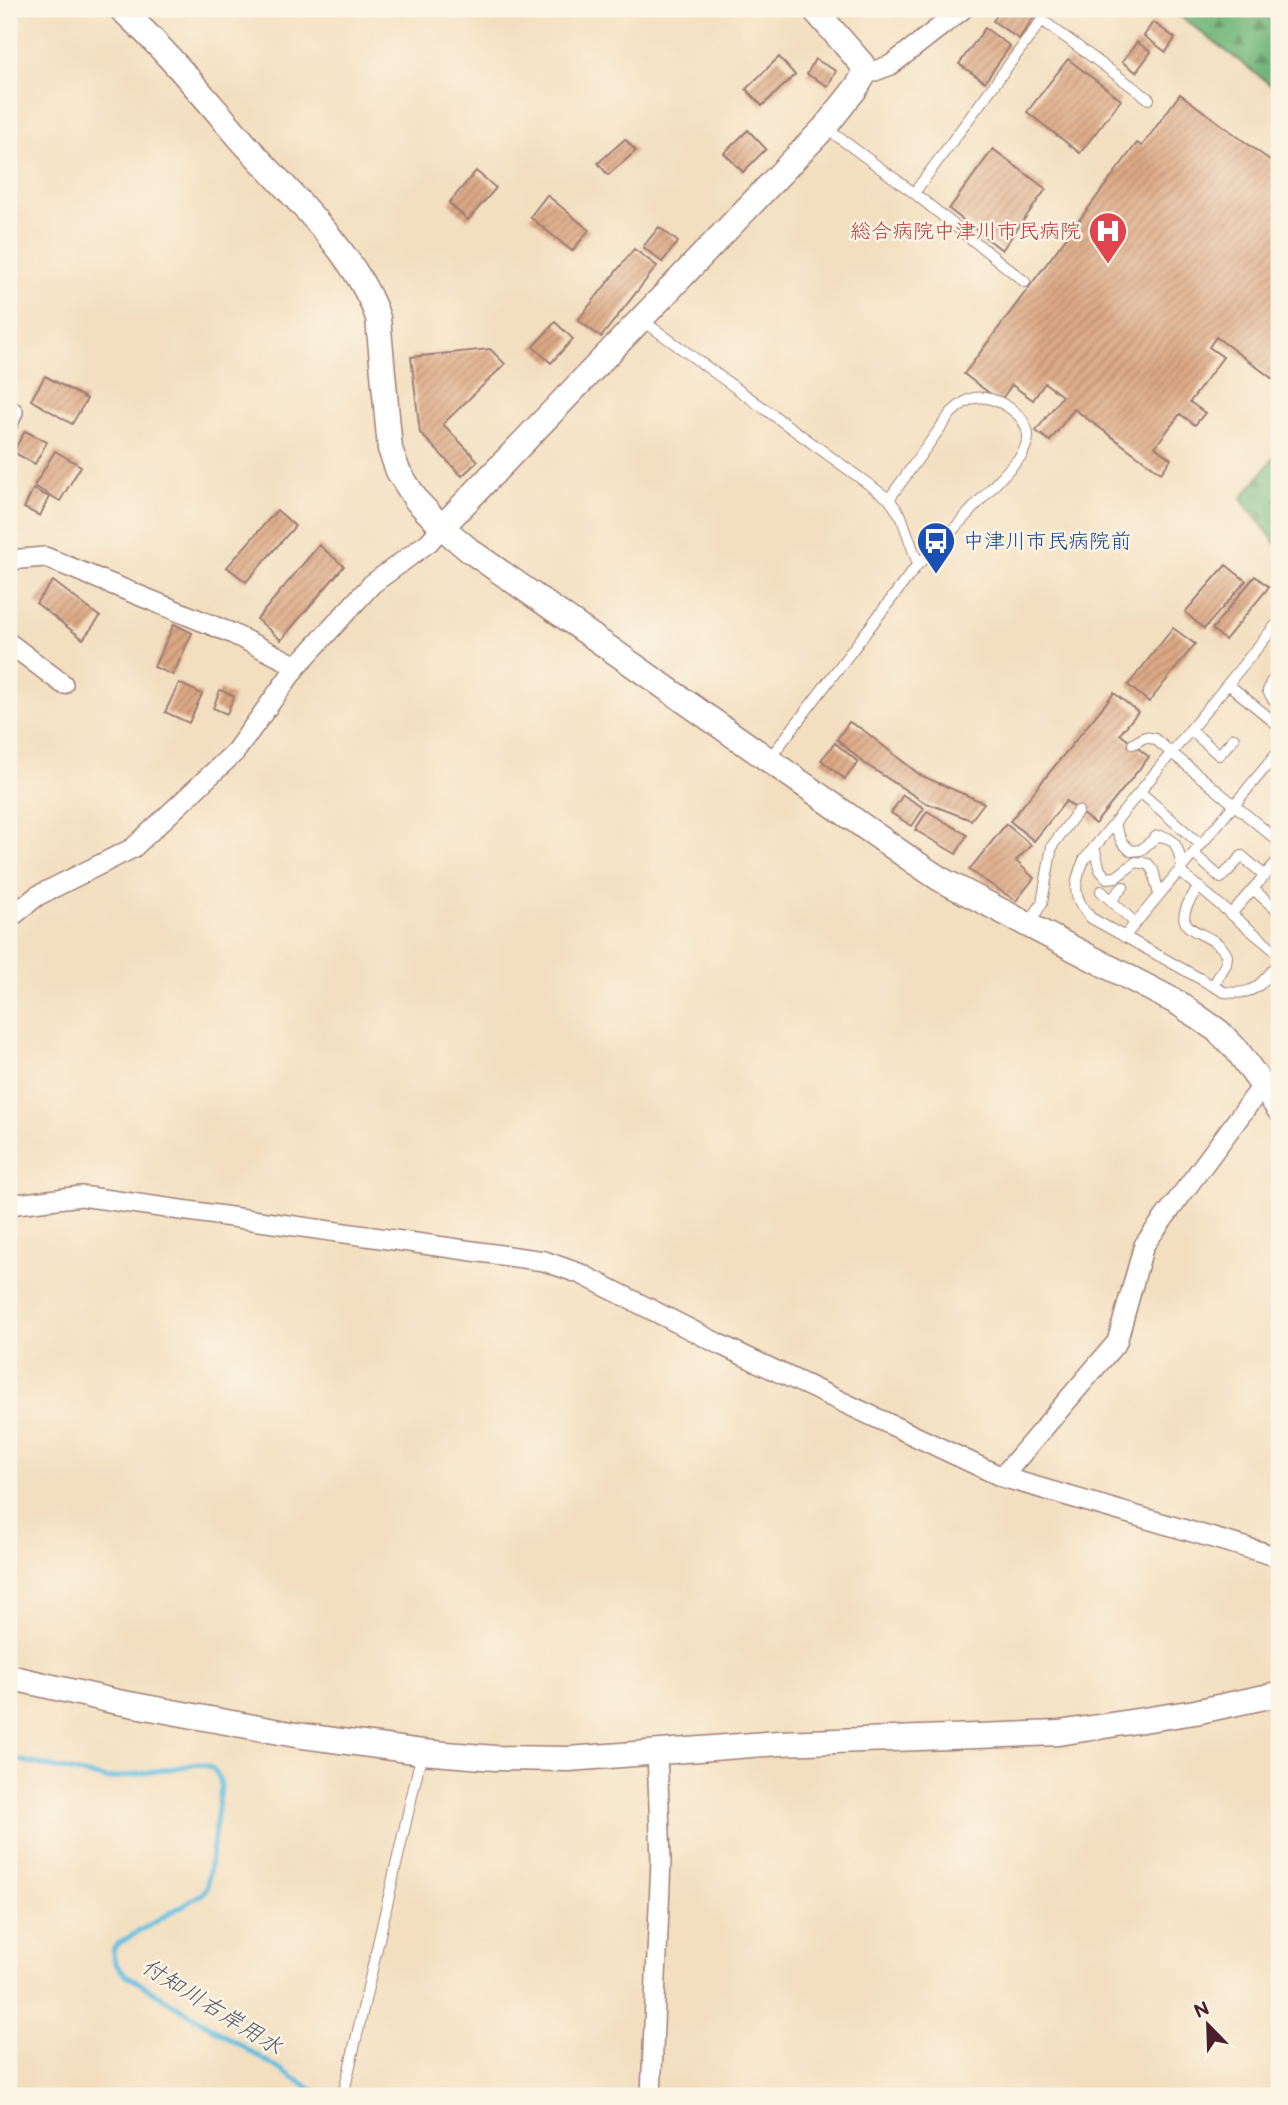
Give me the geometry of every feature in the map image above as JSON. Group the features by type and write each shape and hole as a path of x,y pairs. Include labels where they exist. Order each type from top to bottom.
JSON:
{"street":[{"path":"121,9 185,76 329,237 363,283 378,318 390,449 398,471 417,501 442,527 469,550 940,879 1178,1003 1218,1031 1237,1050 1279,1109"},
{"path":"814,9 855,54 862,64 864,75"},
{"path":"9,919 37,895 133,848 235,752 297,666 372,584 429,542 825,127 864,75 891,65 963,9"},
{"path":"9,560 45,557 231,633 297,666"},
{"path":"9,643 63,684"},
{"path":"1002,1477 1117,1342 1144,1245 1263,1085"},
{"path":"9,1205 81,1196 544,1261 581,1274 719,1344 1002,1477 1279,1557"},
{"path":"9,1677 296,1735 422,1752 495,1758 569,1759 779,1743 1059,1733 1195,1712 1279,1694"},
{"path":"651,2096 661,1860 657,1752"}],"lane":[{"path":"914,193 1042,20 1149,99"},
{"path":"825,127 1026,282"},
{"path":"642,320 889,499 901,516 918,564"},
{"path":"769,760 918,564 1022,455 1029,438 1026,424 991,397 973,398 962,403 951,413 889,499"},
{"path":"1279,626 1275,626 1094,847 1077,876 1080,905 1091,918 1224,992 1240,994 1256,989 1279,962"},
{"path":"1279,678 1271,682 1268,691 1273,699 1279,701"},
{"path":"1228,684 1279,726"},
{"path":"1191,730 1219,755 1234,738"},
{"path":"1133,744 1144,737 1155,739 1279,842"},
{"path":"1124,937 1277,758"},
{"path":"1140,792 1201,845"},
{"path":"1028,925 1042,903 1052,846 1078,811"},
{"path":"1114,824 1122,842 1131,851 1141,850 1157,836 1166,836 1174,841 1181,869 1279,954"},
{"path":"1094,847 1100,870 1107,878 1116,877 1136,862 1148,864 1153,870 1159,895"},
{"path":"1194,854 1221,878 1242,856 1279,877"},
{"path":"1231,914 1279,859"},
{"path":"1111,900 1123,887"},
{"path":"1199,887 1187,902 1187,923 1191,931 1218,942 1227,956 1226,964 1213,986"},
{"path":"1253,889 1279,912"},
{"path":"1101,891 1135,923"},
{"path":"343,2096 422,1752"}],"green space":[{"path":"1171,9 1279,9 1279,91 1173,11"},
{"path":"1279,451 1279,547 1241,499"}],"building":[{"path":"1001,9 1027,9 1035,15 1019,39 993,21"},
{"path":"1153,22 1175,38 1166,52 1144,36"},
{"path":"985,28 1010,46 985,82 959,64"},
{"path":"1137,42 1151,52 1136,72 1122,62"},
{"path":"779,57 795,75 762,106 746,89"},
{"path":"815,59 836,71 828,86 807,74"},
{"path":"1068,59 1121,100 1080,153 1027,112"},
{"path":"1180,94 1279,167 1279,370 1273,379 1216,337 1209,347 1223,357 1190,402 1205,413 1195,425 1180,414 1155,447 1171,459 1161,473 1074,409 1050,441 1036,431 1062,396 1045,383 1033,400 1012,385 1000,401 964,374 1137,143 1142,146"},
{"path":"748,130 766,149 743,172 724,153"},
{"path":"625,139 636,151 608,175 598,163"},
{"path":"993,149 1046,189 1002,250 949,209"},
{"path":"476,171 496,188 468,220 449,203"},
{"path":"547,195 589,230 572,251 530,217"},
{"path":"659,227 678,242 662,262 643,247"},
{"path":"634,249 657,266 601,337 578,320"},
{"path":"555,322 573,339 551,363 533,347"},
{"path":"490,349 505,364 443,424 478,461 462,476 420,433 411,357"},
{"path":"45,376 87,399 72,424 31,400"},
{"path":"25,431 47,442 35,464 13,452"},
{"path":"55,451 81,466 60,501 34,486"},
{"path":"33,489 49,497 40,516 24,508"},
{"path":"277,510 295,526 246,582 227,567"},
{"path":"319,545 344,566 281,640 257,619"},
{"path":"1226,565 1246,581 1204,629 1185,612"},
{"path":"1255,576 1269,587 1225,640 1212,629"},
{"path":"53,581 100,617 83,639 36,603"},
{"path":"174,624 192,633 173,675 154,667"},
{"path":"1173,628 1195,644 1149,702 1128,685"},
{"path":"179,683 202,694 189,723 165,712"},
{"path":"220,690 234,696 227,714 213,708"},
{"path":"1114,693 1138,712 1120,734 1149,757 1095,824 1066,801 1034,841 1010,821"},
{"path":"849,722 862,729 920,775 984,803 971,820 924,802 864,763 837,739"},
{"path":"835,743 858,762 845,779 821,760"},
{"path":"903,795 924,808 912,826 891,813"},
{"path":"927,811 967,835 956,854 915,830"},
{"path":"1006,824 1031,845 1016,861 1034,878 1016,901 969,870"}],"waterway":[{"name":"付知川右岸用水","path":"9,1758 108,1779 199,1764 215,1771 221,1787 207,1887 202,1894 119,1943 113,1950 114,1959 128,1976 323,2096"}],"place":[{"name":"総合病院中津川市民病院","path":"1108,265"},
{"name":"中津川市民病院前","path":"936,575"}]}
